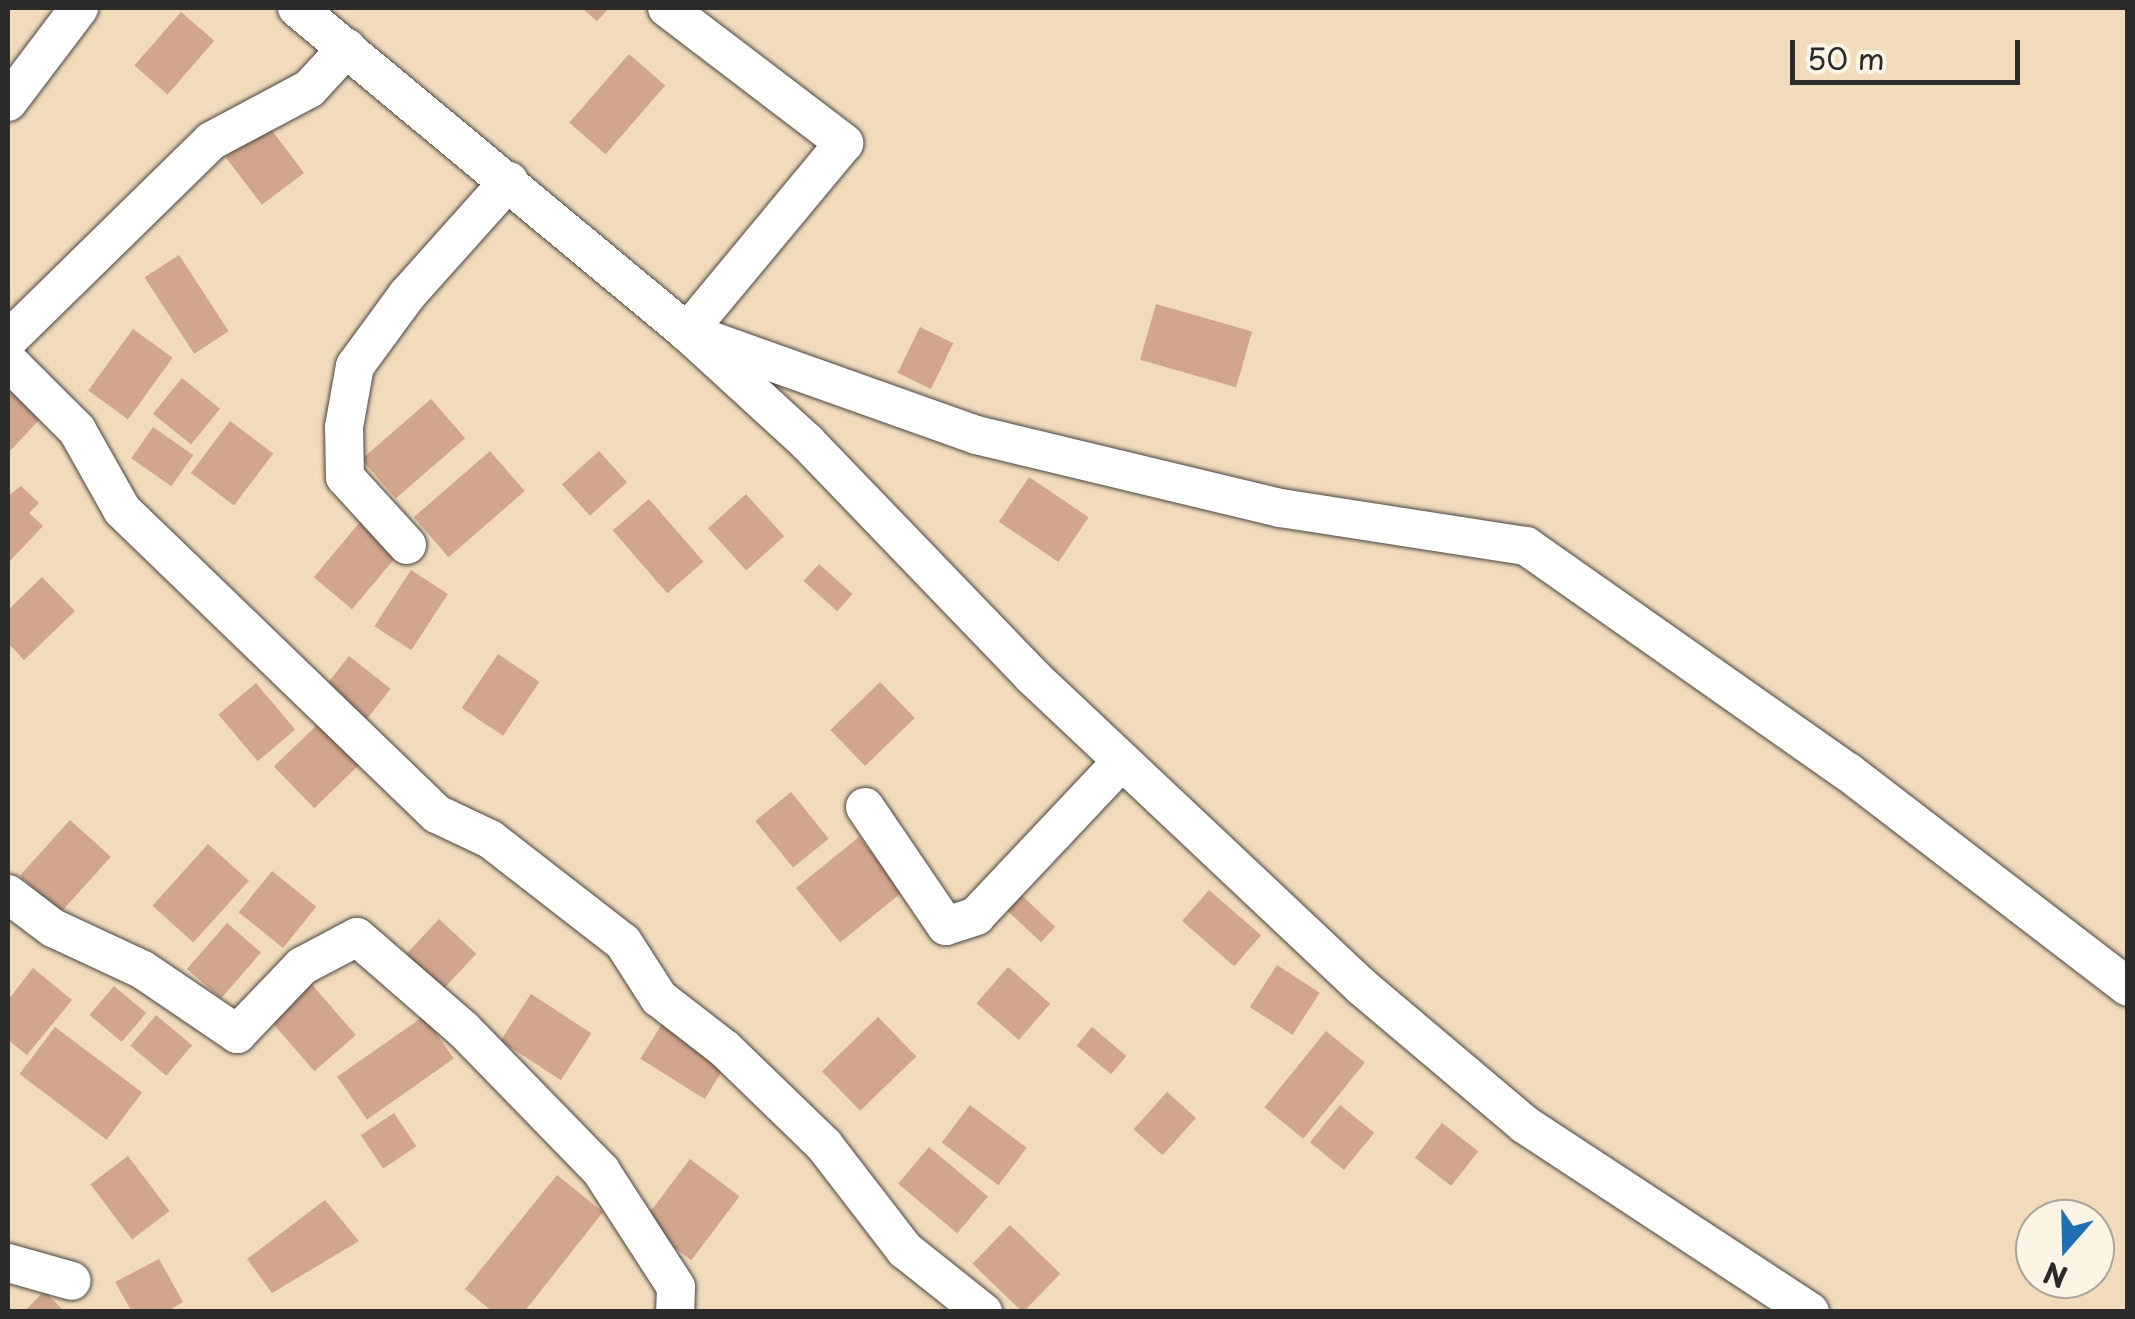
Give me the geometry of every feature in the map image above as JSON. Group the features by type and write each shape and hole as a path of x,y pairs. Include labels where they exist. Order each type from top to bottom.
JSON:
{"street":[{"path":"8,102 80,8"},
{"path":"298,8 687,332 807,442 1122,761 1362,987 1524,1124 1810,1312"},
{"path":"667,8 844,143 687,332"},
{"path":"8,340 210,141 308,90 347,48"},
{"path":"407,544 344,477 344,427 355,366 407,296 509,181"},
{"path":"687,332 976,434 1280,508 1526,546 1848,772 2128,987"},
{"path":"8,361 76,430 135,523 437,814 490,838 623,942 659,998 724,1049 824,1145 905,1250 983,1312"},
{"path":"866,807 946,926 976,916 1122,761"},
{"path":"8,894 52,928 143,970 237,1034 302,966 357,937 464,1030 601,1170 676,1287 676,1312"},
{"path":"8,1263 72,1281"}],"building":[{"path":"582,8 609,8 597,21"},
{"path":"181,12 214,41 168,94 134,66"},
{"path":"629,54 665,85 606,154 569,123"},
{"path":"268,125 304,173 262,205 226,157"},
{"path":"179,255 229,331 194,354 145,277"},
{"path":"1156,304 1252,332 1236,387 1140,360"},
{"path":"920,327 953,343 931,389 898,373"},
{"path":"133,329 173,358 128,419 88,390"},
{"path":"182,378 220,409 191,445 153,414"},
{"path":"8,385 42,417 8,453"},
{"path":"431,399 465,438 396,499 362,459"},
{"path":"230,421 273,453 234,505 191,473"},
{"path":"153,427 193,455 171,486 131,458"},
{"path":"490,451 525,491 449,557 414,517"},
{"path":"599,451 627,482 590,516 562,484"},
{"path":"1029,477 1089,517 1058,562 999,522"},
{"path":"21,486 39,503 29,513 43,526 8,563 8,496"},
{"path":"746,494 784,536 746,570 708,528"},
{"path":"649,499 703,562 667,593 613,530"},
{"path":"360,522 398,554 352,609 314,577"},
{"path":"819,564 852,594 837,611 804,581"},
{"path":"411,570 448,594 411,650 375,626"},
{"path":"42,577 75,611 24,660 8,643 8,610"},
{"path":"498,654 539,682 503,736 462,708"},
{"path":"349,656 391,689 367,719 325,687"},
{"path":"880,682 915,718 865,766 830,730"},
{"path":"256,683 295,730 258,761 218,714"},
{"path":"320,722 360,764 314,808 274,766"},
{"path":"791,792 829,839 793,868 755,821"},
{"path":"70,820 111,857 61,913 20,876"},
{"path":"859,837 903,891 840,942 796,888"},
{"path":"208,844 249,881 193,942 152,906"},
{"path":"272,871 316,907 283,948 239,912"},
{"path":"1209,890 1261,935 1234,966 1182,921"},
{"path":"1018,892 1055,927 1041,942 1004,907"},
{"path":"439,919 476,954 441,992 404,957"},
{"path":"227,923 261,953 221,999 187,969"},
{"path":"1277,965 1320,993 1293,1035 1250,1007"},
{"path":"1008,967 1050,1004 1019,1040 977,1003"},
{"path":"33,968 72,1000 27,1055 8,1040 8,1000"},
{"path":"308,980 356,1035 314,1071 266,1016"},
{"path":"114,986 146,1013 122,1042 90,1015"},
{"path":"531,994 591,1033 561,1080 501,1041"},
{"path":"156,1015 192,1045 166,1076 130,1046"},
{"path":"424,1016 454,1059 367,1119 337,1077"},
{"path":"878,1017 916,1057 860,1111 822,1071"},
{"path":"662,1024 726,1064 705,1099 640,1059"},
{"path":"55,1027 142,1093 107,1140 19,1074"},
{"path":"1092,1027 1126,1056 1111,1074 1077,1045"},
{"path":"1326,1031 1365,1062 1303,1139 1264,1107"},
{"path":"1167,1092 1196,1118 1163,1155 1134,1129"},
{"path":"970,1105 1027,1148 998,1185 942,1143"},
{"path":"1340,1105 1374,1133 1344,1170 1310,1142"},
{"path":"394,1113 416,1146 383,1169 361,1135"},
{"path":"1442,1123 1478,1151 1451,1186 1415,1158"},
{"path":"929,1147 988,1196 957,1233 898,1184"},
{"path":"128,1156 170,1211 132,1239 90,1184"},
{"path":"690,1159 740,1196 691,1260 642,1223"},
{"path":"557,1175 603,1212 524,1312 493,1312 465,1289"},
{"path":"325,1200 359,1241 272,1293 247,1259"},
{"path":"1010,1225 1060,1274 1022,1312 972,1264"},
{"path":"159,1259 183,1302 167,1312 132,1312 115,1282"},
{"path":"44,1291 65,1312 24,1312"}]}
